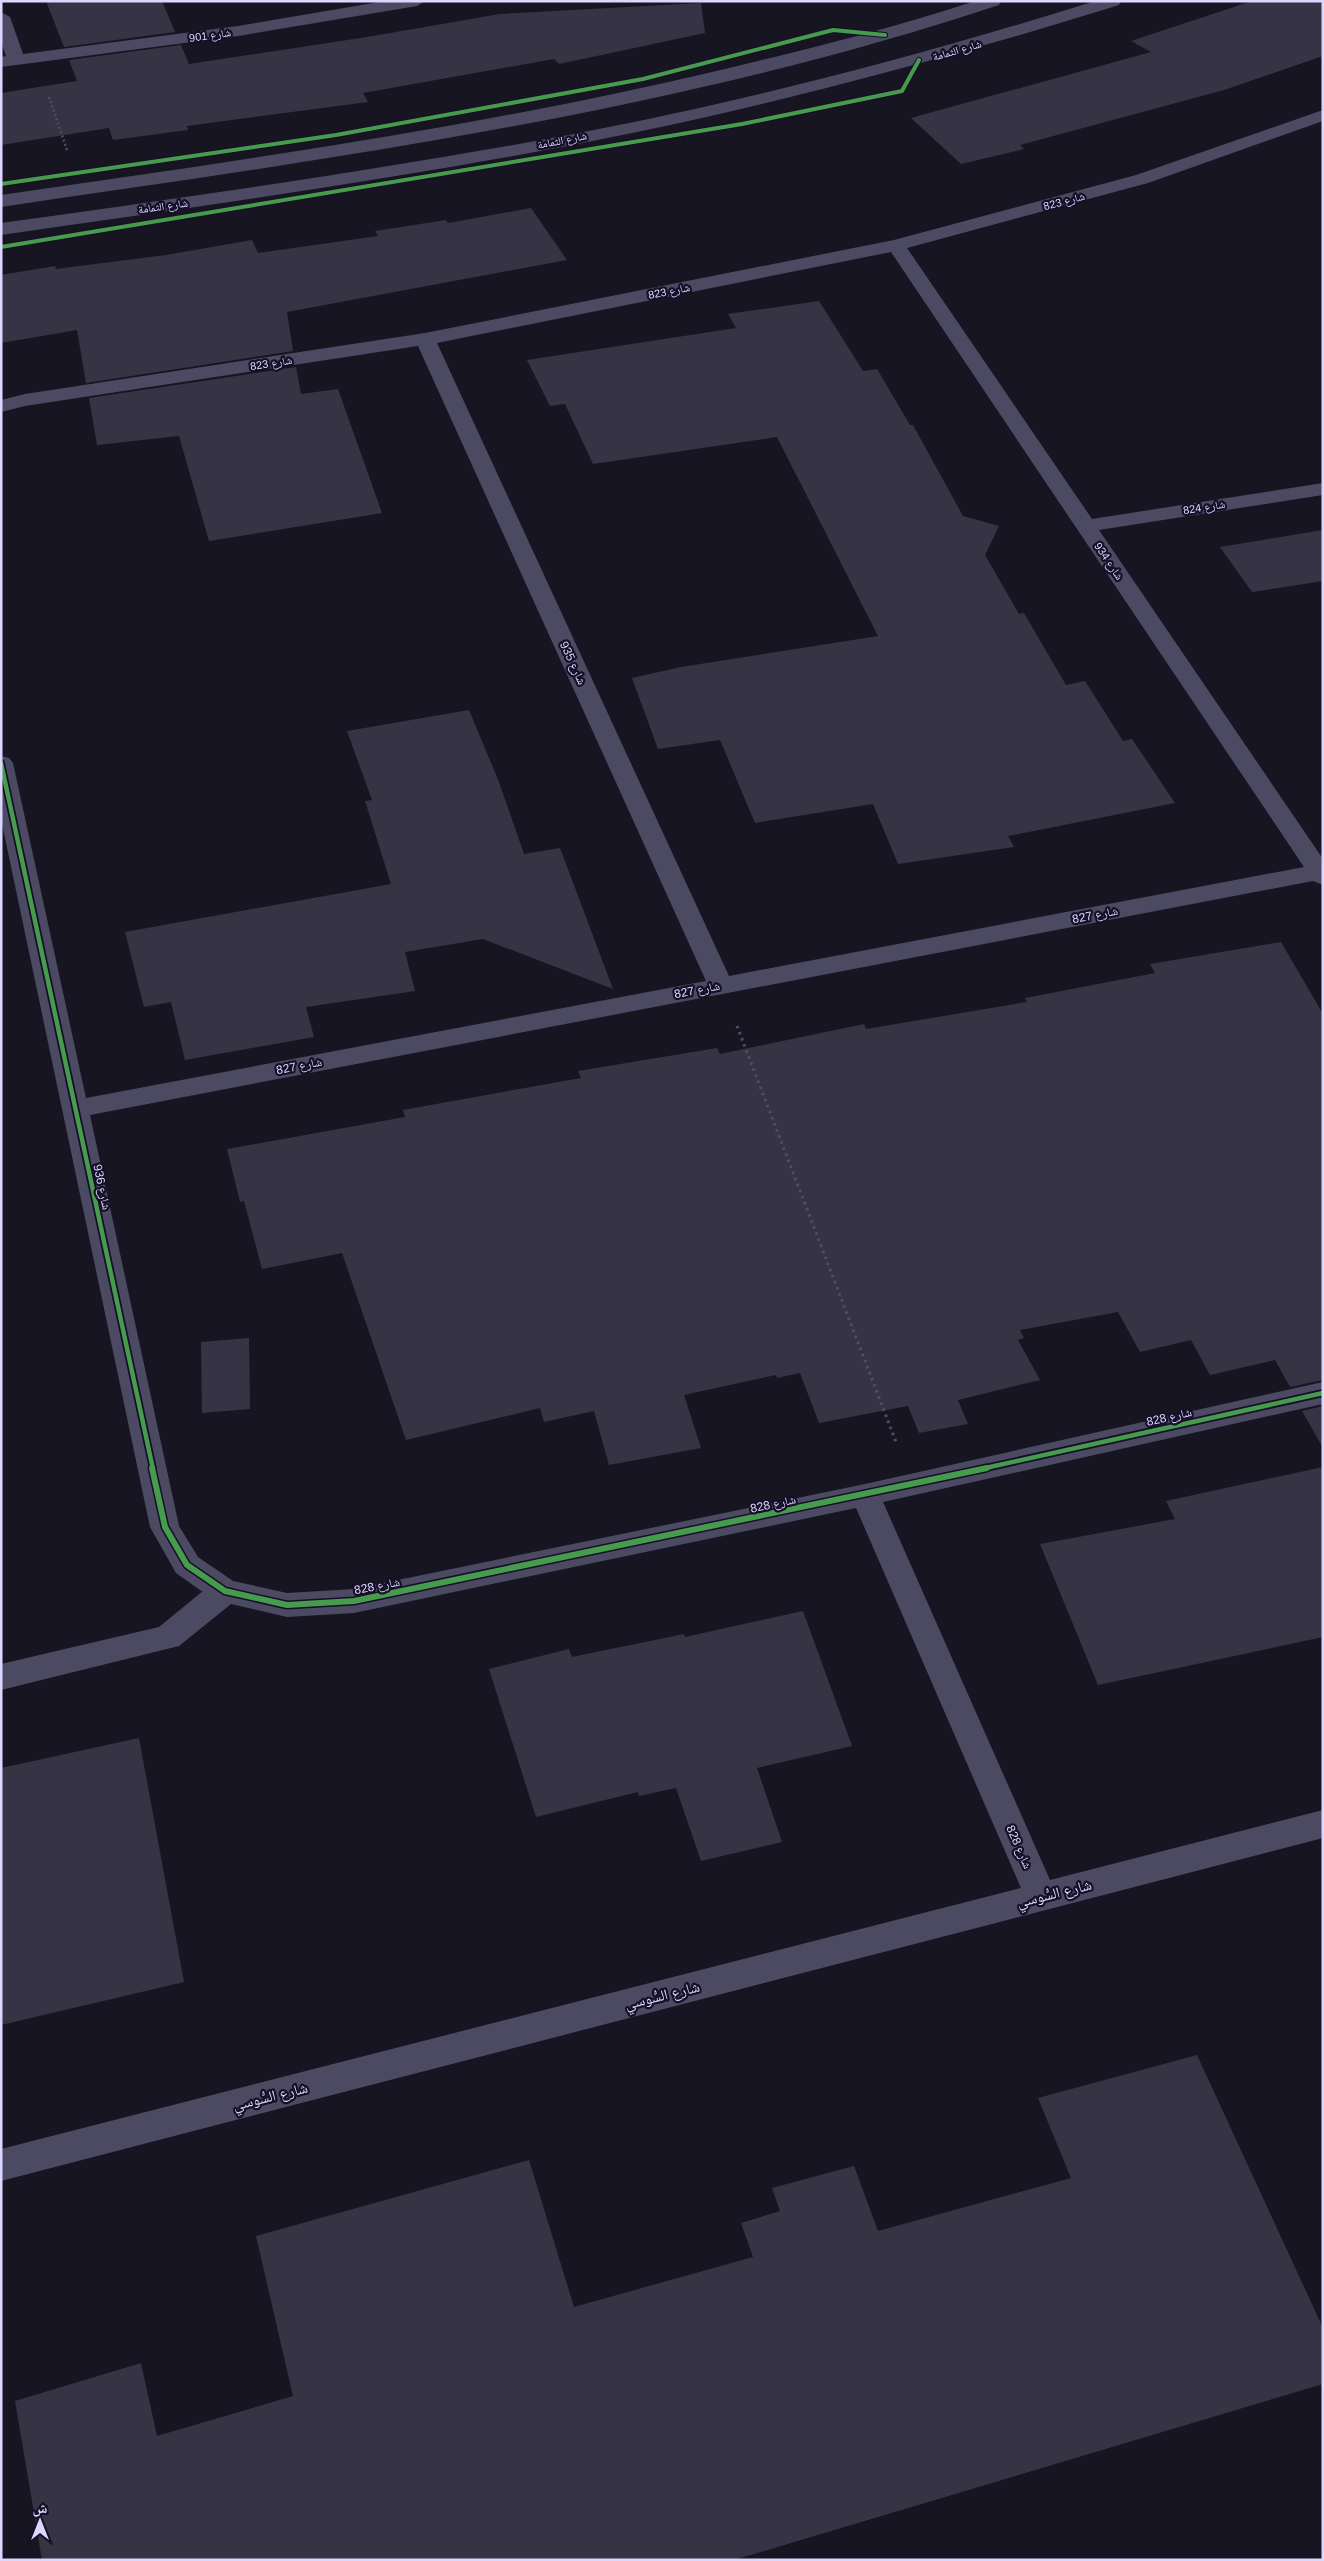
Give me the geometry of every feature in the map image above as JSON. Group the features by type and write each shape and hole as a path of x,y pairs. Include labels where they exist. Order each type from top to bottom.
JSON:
{"street":[{"path":"1,200 306,156 463,130 596,104 701,81 875,37 993,1"},
{"name":"شارع الثمامة","path":"1,229 317,183 482,156 615,130 919,60 1006,36 1113,1"},
{"name":"شارع 901","path":"9,61 238,31 406,2"},
{"path":"1,17 9,61"},
{"name":"شارع 823","path":"1,406 25,400 425,340 896,245 1142,180 1323,115"},
{"name":"شارع 934","path":"896,245 1321,875"},
{"name":"شارع 935","path":"425,340 722,986"},
{"name":"شارع 824","path":"1085,526 1323,489"},
{"name":"شارع 936","path":"1,763 165,1527 187,1565 225,1591"},
{"name":"شارع 827","path":"75,1109 1321,875"},
{"name":"شارع 828","path":"225,1591 287,1605 354,1601 912,1485 1323,1393"},
{"name":"شارع 828","path":"865,1495 1041,1897"},
{"path":"1,1677 168,1637 225,1591"},
{"name":"شارع السُّوسي","path":"1,2165 1323,1824"}],"path":[{"path":"36,58 79,189"},
{"path":"722,986 912,1485"}],"building":[{"path":"46,1 162,1 175,32 64,47"},
{"path":"1252,1 1323,1 1323,56 1224,90 1020,145 1024,149 961,164 911,118 1151,52 1131,41"},
{"path":"701,3 705,33 559,64 554,59 363,93 368,102 187,126 188,130 113,140 109,128 1,145 1,93 77,81 69,60 181,45 189,64 367,37 500,14"},
{"path":"531,208 567,260 287,312 293,351 86,383 77,330 1,343 1,275 55,266 56,269 166,255 252,240 258,253 378,236 375,231 446,220 448,223"},
{"path":"819,301 863,371 877,369 910,425 913,425 963,516 999,526 985,555 1019,614 1024,613 1066,685 1085,681 1123,741 1132,739 1175,803 1008,836 1014,847 898,864 873,804 755,823 720,740 658,749 632,678 681,667 878,636 777,437 593,464 565,404 550,406 527,360 736,328 728,314"},
{"path":"296,367 301,394 338,389 382,513 209,541 179,436 97,445 89,398"},
{"path":"1323,530 1323,581 1252,592 1220,547"},
{"path":"469,710 499,782 524,854 560,848 613,989 483,939 405,952 415,991 306,1007 314,1037 185,1060 171,1002 144,1007 125,932 391,884 365,801 372,800 347,731"},
{"path":"1281,942 1323,1014 1323,1380 1290,1387 1275,1360 1210,1375 1191,1340 1140,1352 1118,1312 1020,1330 1024,1338 1018,1340 1040,1380 958,1400 968,1424 919,1433 908,1406 819,1423 800,1373 777,1378 776,1375 684,1395 701,1448 609,1465 594,1411 544,1422 540,1408 406,1440 342,1253 262,1269 244,1201 240,1202 227,1149 405,1117 403,1110 581,1078 578,1071 717,1048 720,1054 864,1024 866,1029 1027,1002 1025,998 1155,973 1150,964"},
{"path":"249,1338 250,1409 202,1413 201,1342"},
{"path":"1323,1406 1323,1448 1302,1411"},
{"path":"1323,1467 1323,1637 1098,1685 1040,1544 1175,1519 1166,1501"},
{"path":"803,1611 852,1746 757,1768 782,1842 701,1861 676,1788 639,1796 638,1792 536,1817 489,1669 569,1649 572,1657 684,1634 685,1637"},
{"path":"139,1738 184,1982 1,2025 1,1768"},
{"path":"1197,2055 1323,2328 1323,2384 734,2560 42,2560 15,2401 141,2363 157,2436 293,2396 256,2236 529,2160 574,2307 753,2257 741,2223 780,2211 772,2188 854,2166 878,2231 1071,2178 1038,2098"}],"cycle path":[{"path":"1,184 336,135 643,79 833,30 885,35"},
{"path":"1,247 742,124 902,91 919,60"},
{"path":"1,763 165,1527 187,1565 225,1591 287,1605 354,1601 865,1495 1323,1393"}]}
